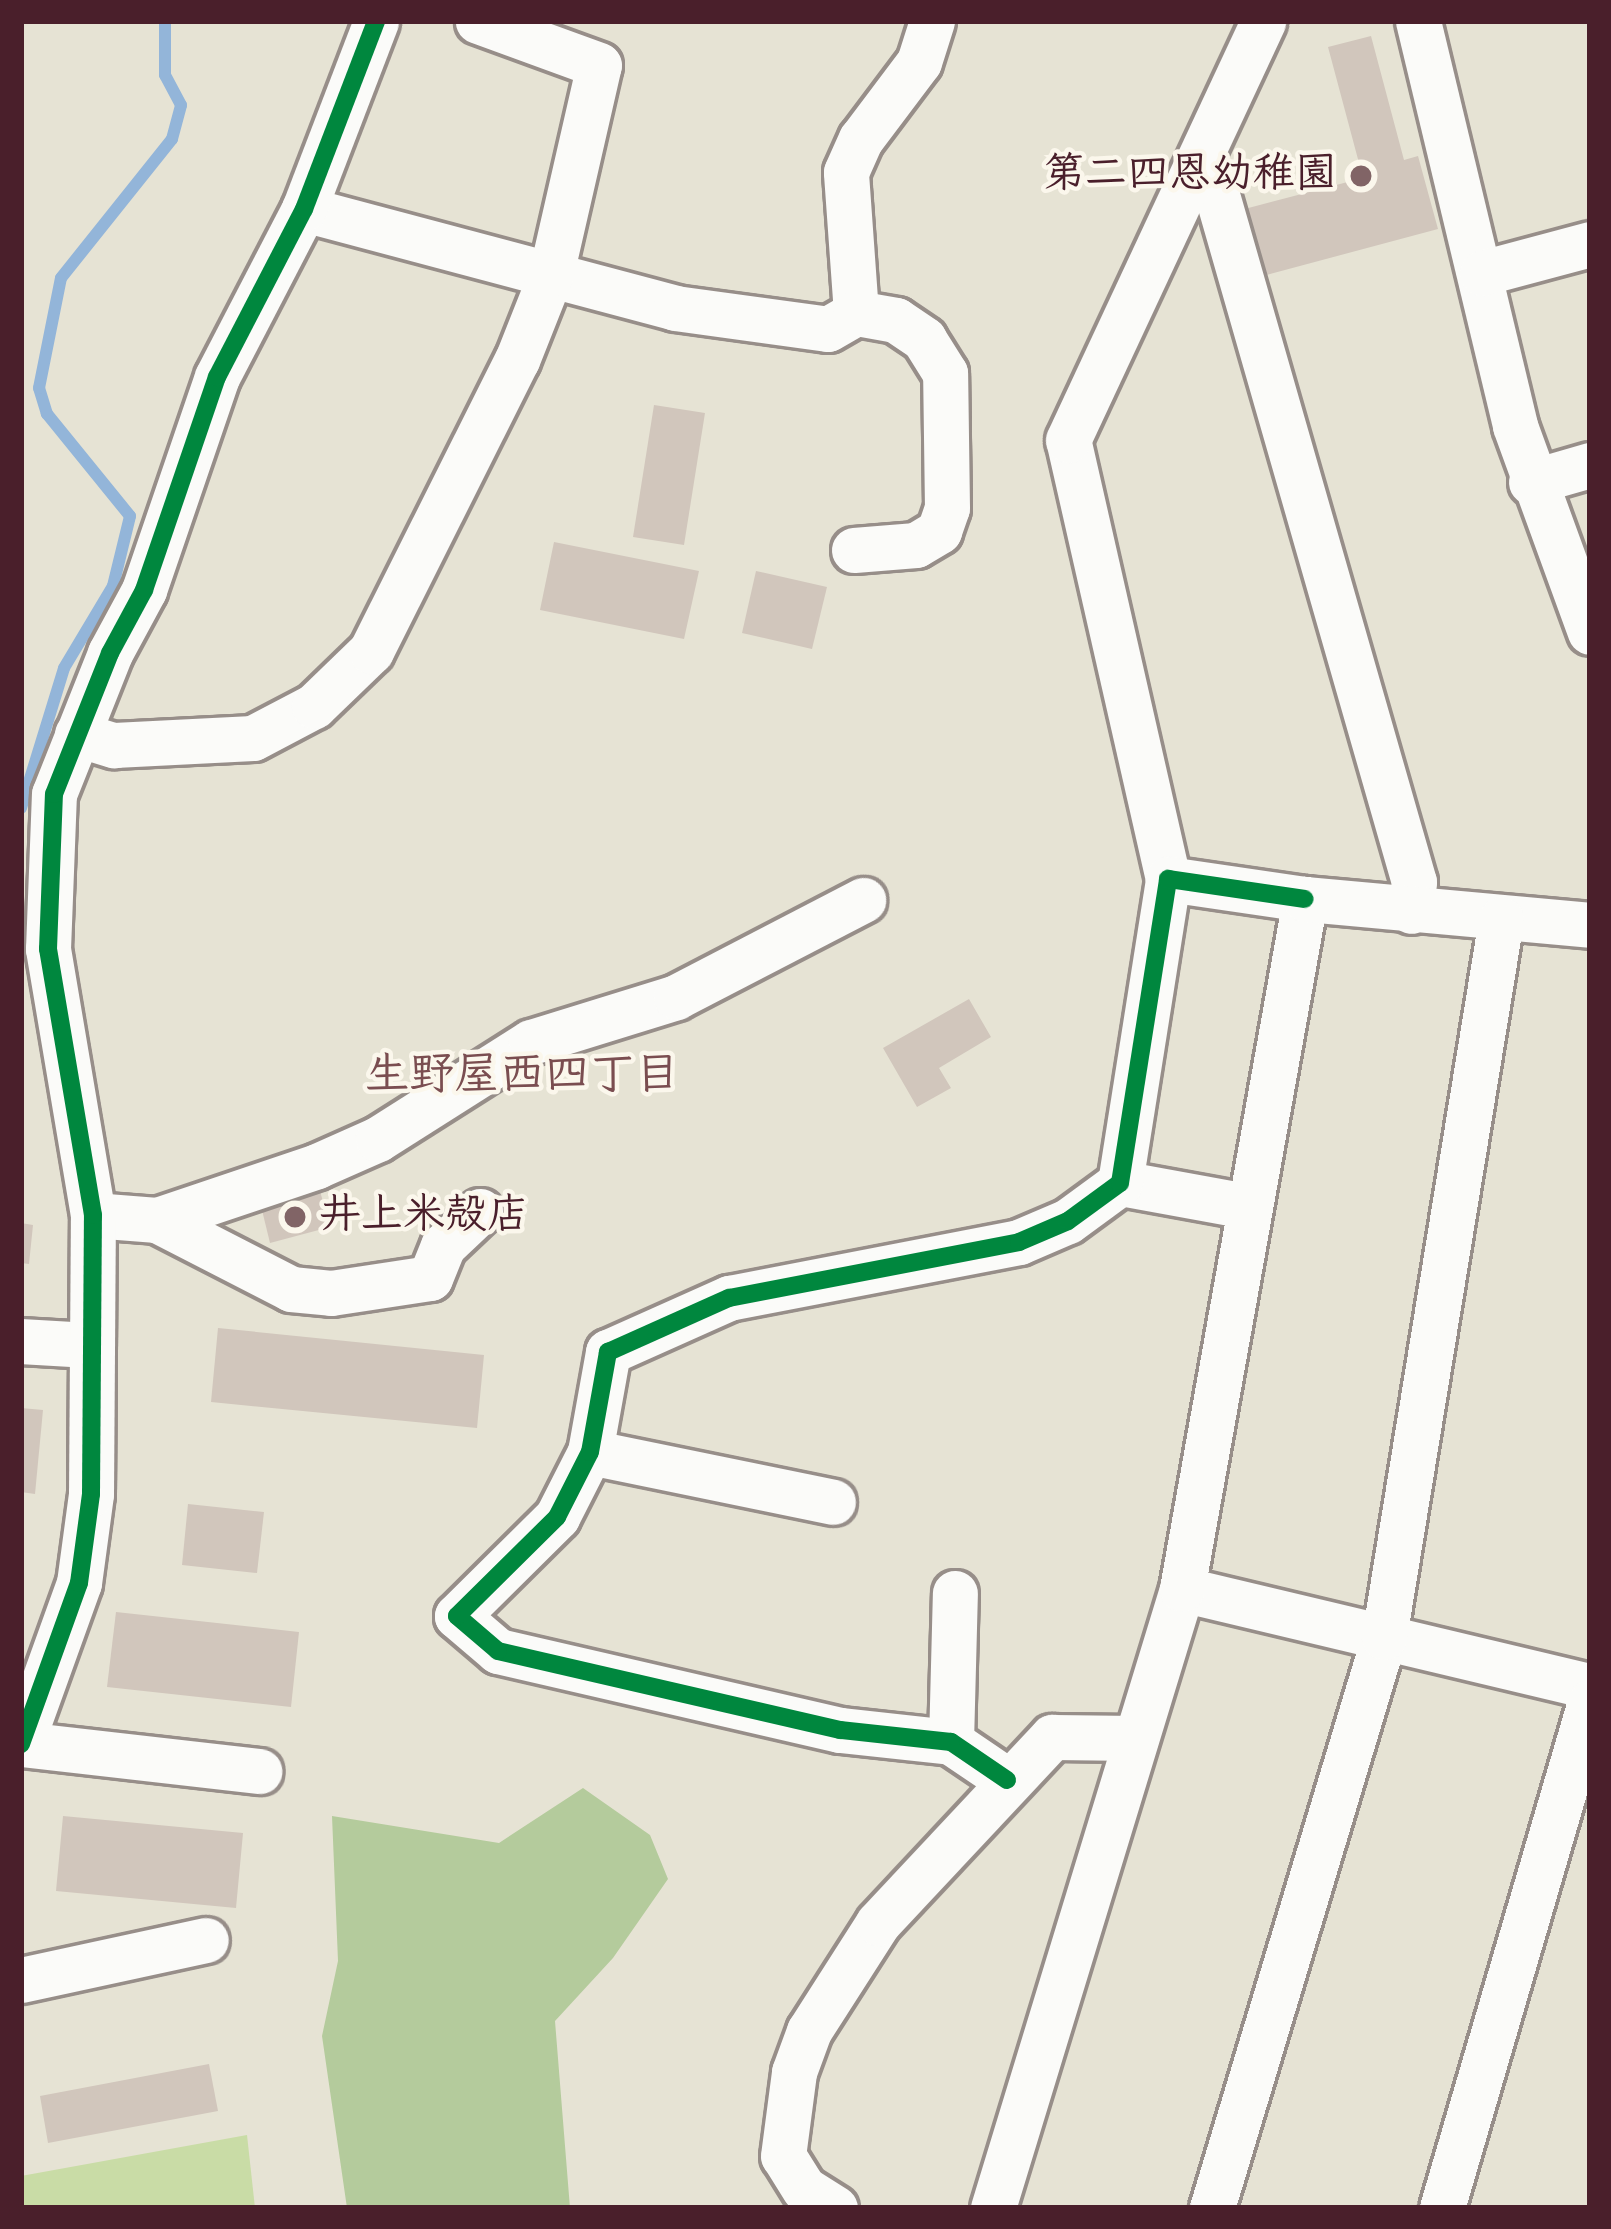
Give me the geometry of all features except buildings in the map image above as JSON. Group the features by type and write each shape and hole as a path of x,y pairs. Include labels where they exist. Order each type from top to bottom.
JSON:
{"street":[{"path":"259,1771 21,1744 79,1583 91,1494 88,1345 93,1215 34,840 144,590 217,377 304,209 376,21"},
{"path":"77,734 114,745 254,738 314,706 371,651 517,361 551,274 599,65 478,21"},
{"path":"856,314 846,172 861,139 920,62 932,21"},
{"path":"1007,1780 950,1742 840,1730 498,1651 458,1616 557,1517 590,1452 608,1352 729,1298 1019,1242 1068,1221 1120,1183 1168,879 1068,440 1263,21"},
{"path":"1418,21 1531,482 1590,632"},
{"path":"1198,164 1213,182 1407,860 1411,910"},
{"path":"304,209 775,327 828,329 856,314 896,320 924,339 944,373 947,508 939,531 916,545 854,550"},
{"path":"1482,273 1590,244"},
{"path":"1531,482 1590,465"},
{"path":"1168,879 1305,899 1590,925"},
{"path":"993,2208 1182,1589 1305,899"},
{"path":"157,1220 378,1139 531,1042 676,997 863,900"},
{"path":"1212,2208 1384,1637 1502,919"},
{"path":"1120,1183 1247,1206"},
{"path":"93,1215 157,1220 291,1289 331,1293 430,1278 443,1246 480,1211"},
{"path":"21,1341 88,1345"},
{"path":"590,1452 833,1502"},
{"path":"1182,1589 1590,1686"},
{"path":"950,1742 955,1594"},
{"path":"1442,2208 1590,1702"},
{"path":"835,2208 804,2188 783,2156 794,2072 809,2031 878,1923 1052,1737 1136,1738"},
{"path":"21,1980 206,1940"}],"green space":[{"path":"583,1788 650,1835 668,1879 613,1958 555,2021 570,2208 347,2208 322,2036 338,1961 332,1816 499,1843"},
{"path":"247,2135 255,2208 21,2208 21,2176"}],"waterway":[{"path":"21,808 64,668 113,586 130,516 47,414 39,388 61,278 172,139 181,105 165,75 165,21"}],"cycle path":[{"path":"21,1744 79,1583 91,1494 93,1215 48,949 54,794 110,653 144,590 217,377 304,209 376,21"},
{"path":"1007,1780 951,1742 840,1730 498,1651 457,1616 557,1517 590,1452 608,1352 729,1298 1019,1242 1068,1221 1120,1183 1168,879 1305,899"}],"place":[{"name":"第二四恩幼稚園","path":"1361,176"},
{"name":"井上米殻店","path":"295,1217"}],"district":[{"name":"生野屋西四丁目","path":"522,1078"}]}
